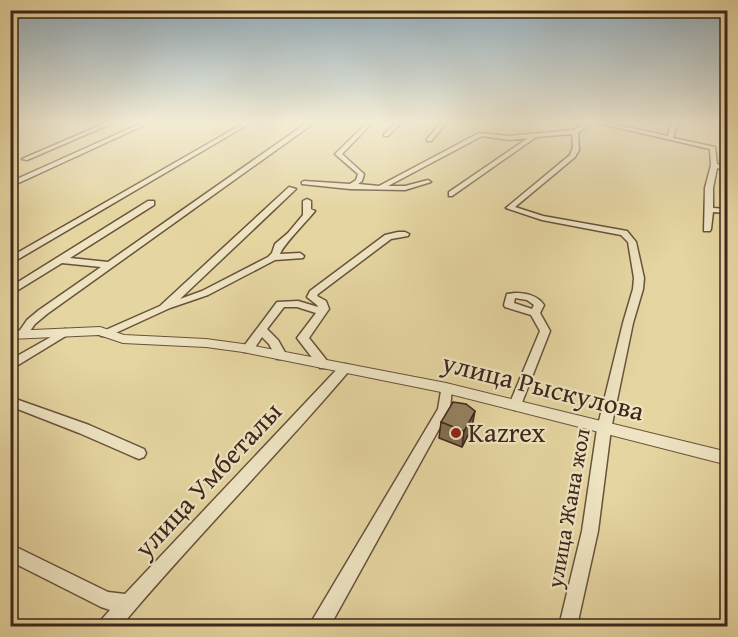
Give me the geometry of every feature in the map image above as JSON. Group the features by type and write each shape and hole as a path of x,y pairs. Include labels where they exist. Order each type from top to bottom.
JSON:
{"street":[{"path":"25,159 42,152"},
{"path":"10,185 83,152"},
{"path":"10,261 199,152"},
{"path":"17,334 43,312 270,152"},
{"path":"340,152 338,154 361,174 361,178 344,185"},
{"path":"378,188 447,152"},
{"path":"452,194 512,152"},
{"name":"улица Жана жол","path":"568,627 590,531 604,429 639,278 632,242 624,233 542,218 510,208 573,156 574,152"},
{"path":"707,229 709,188 714,165 713,152"},
{"path":"714,165 728,170"},
{"path":"304,183 378,188 417,187 428,182"},
{"path":"164,308 278,205 287,191 292,189"},
{"path":"278,255 278,246 309,214 307,201"},
{"path":"10,292 151,203"},
{"path":"709,210 728,211"},
{"path":"324,365 303,338 322,312 322,303 312,298 313,293 388,237 394,234 405,234"},
{"path":"105,334 205,293 278,255 300,256"},
{"path":"61,260 110,265"},
{"path":"248,349 262,330 265,321 280,304 298,304 322,312"},
{"path":"514,405 544,338 543,323 536,313"},
{"path":"262,330 279,348 281,356"},
{"name":"улица Рыскулова","path":"17,334 100,331 129,340 206,344 248,349 446,388 728,459"},
{"path":"10,366 65,332"},
{"name":"улица Умбеталы","path":"109,627 128,603 257,463 308,412 345,368"},
{"path":"320,627 444,409 446,388"},
{"path":"10,401 139,453"},
{"path":"10,552 107,601 128,603"}],"building":[{"path":"453,402 466,404 475,411 464,431 441,422"}],"place":[{"name":"Kazrex","path":"456,433"}]}
